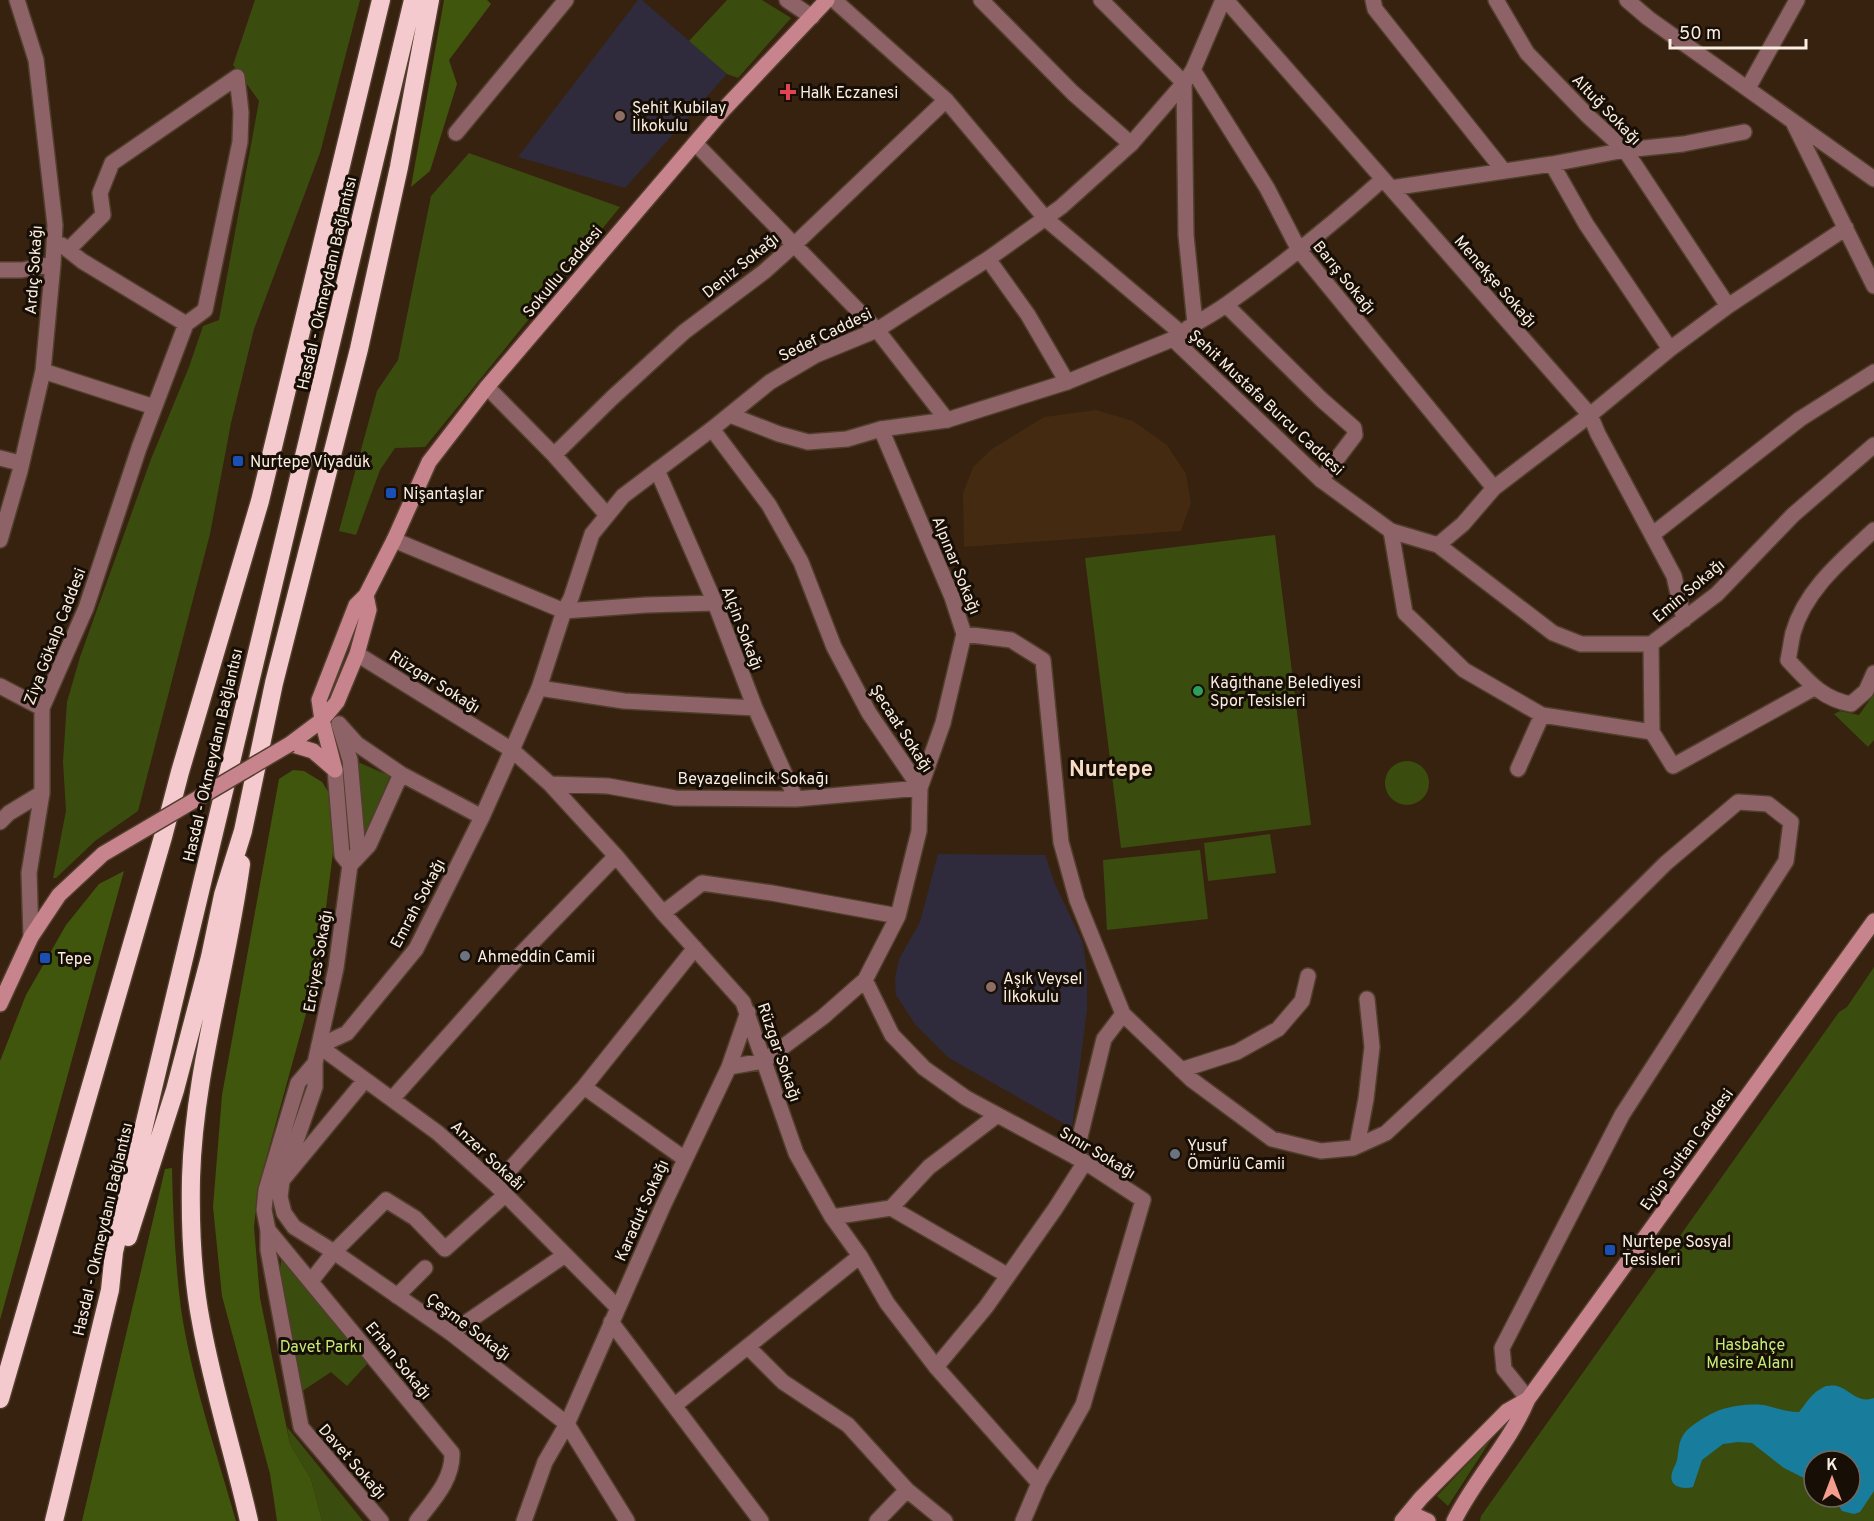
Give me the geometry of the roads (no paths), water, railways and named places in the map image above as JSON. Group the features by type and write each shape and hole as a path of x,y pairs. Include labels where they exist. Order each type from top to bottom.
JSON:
{"highway":[{"name":"Hasdal - Okmeydanı Bağlantısı","path":"0,1399 160,849 183,760 260,501 381,0"},
{"name":"Hasdal - Okmeydanı Bağlantısı","path":"54,1521 110,1290 114,1252 122,1218 413,0"},
{"path":"110,1290 175,1090 210,957 223,895 243,831 274,682 366,319 399,167 430,0"},
{"path":"243,831 234,913 206,1053 191,1176 195,1274 201,1323 249,1521"}],"main road":[{"name":"Sokullu Caddesi","path":"322,720 319,700 356,605 366,594 394,540 429,462 487,387 725,108 826,0"},
{"name":"Sokullu Caddesi","path":"322,720 337,702 357,654 369,610 366,594"},
{"path":"322,720 339,724"},
{"path":"31,937 59,895 103,854 290,744 322,720"},
{"path":"322,720 335,770"},
{"path":"290,744 313,751 335,770"},
{"name":"Eyüp Sultan Caddesi","path":"1455,1521 1468,1494 1520,1418 1528,1398 1874,921"},
{"name":"Ziya Gökalp Caddesi","path":"0,1004 31,937"},
{"name":"Eyüp Sultan Caddesi","path":"1404,1518 1507,1411 1528,1398"},
{"path":"1404,1518 1419,1516 1428,1521"}],"street":[{"name":"Ardıç Sokağı","path":"0,540 43,371 55,240 36,60 17,0"},
{"path":"456,133 566,0"},
{"path":"787,0 812,17"},
{"path":"834,0 946,100 1046,219 1183,332"},
{"path":"981,0 1073,93 1131,144"},
{"path":"1101,0 1184,83 1186,235 1183,332"},
{"name":"Sedef Caddesi","path":"512,750 539,688 592,534 623,496 770,382 816,356 877,330 1046,219 1131,144 1184,83 1193,70 1224,0"},
{"name":"Menekşe Sokağı","path":"1224,0 1590,415 1674,576 1684,620"},
{"path":"1373,0 1375,9 1503,170"},
{"name":"Altuğ Sokağı","path":"1496,0 1527,53 1624,150 1728,306"},
{"path":"1628,0 1648,18 1874,179"},
{"path":"1748,88 1797,0"},
{"name":"Barış Sokağı","path":"1193,70 1267,188 1299,250 1494,488"},
{"path":"55,240 82,261 186,324 205,310 240,142 241,112 237,77 112,163 100,193 103,215 68,250"},
{"name":"Deniz Sokağı","path":"554,455 684,332 765,271 795,244 946,100"},
{"path":"1791,118 1874,286"},
{"path":"1183,332 1226,305 1387,184 1552,164 1624,150 1683,144 1744,132"},
{"path":"695,143 877,330 947,420"},
{"path":"1552,164 1586,224 1670,349"},
{"path":"1438,546 1463,524 1494,488 1590,415 1670,349 1728,306 1845,228"},
{"path":"988,259 1028,315 1067,382"},
{"path":"0,270 22,270 53,264"},
{"path":"1226,305 1322,400 1354,428 1356,435 1321,480"},
{"name":"Ziya Gökalp Caddesi","path":"31,937 29,873 42,793 42,708 86,608 154,407 186,324"},
{"name":"Şehit Mustafa Burcu Caddesi","path":"730,415 779,434 808,442 847,439 881,429 947,420 1067,382 1183,332 1321,480 1391,531 1438,546"},
{"path":"43,371 154,407"},
{"path":"1653,534 1800,419 1874,372"},
{"path":"487,387 554,455 607,515"},
{"name":"Şecaat Sokağı","path":"712,429 769,505 801,562 834,647 869,713 920,788 919,831 898,916 865,980 823,1017 764,1061"},
{"name":"Alpınar Sokağı","path":"881,429 952,597 964,634 943,723 920,788"},
{"name":"Emin Sokağı","path":"1438,546 1553,633 1581,644 1651,644 1717,594 1793,515 1874,445"},
{"path":"0,458 21,463"},
{"name":"Alçin Sokağı","path":"657,470 715,603 755,708 796,799"},
{"path":"1874,530 1832,570 1808,599 1794,631 1788,660 1814,688 1834,701 1851,704 1866,691 1874,673"},
{"path":"1391,531 1405,613 1464,670 1542,715 1653,732"},
{"path":"394,540 564,611 715,603"},
{"path":"964,634 1011,640 1043,660 1060,842 1077,900 1123,1014 1180,1070 1272,1139 1321,1151 1357,1146 1386,1133 1519,1009 1666,863 1738,802 1768,804 1791,822 1785,861 1623,1115 1503,1348 1504,1369 1528,1398"},
{"path":"1651,644 1653,732 1673,766 1814,688"},
{"name":"Rüzgar Sokağı","path":"357,654 512,750 550,784 743,1002 796,1153 832,1217 860,1256 887,1304 936,1367 1039,1483"},
{"path":"0,686 42,708"},
{"path":"539,688 624,701 755,708"},
{"path":"1518,769 1542,715"},
{"path":"339,724 357,744 401,774 482,817"},
{"name":"Erciyes Sokağı","path":"282,1181 315,1087 315,1063 336,968 350,865 358,851 350,760 339,724"},
{"name":"Emrah Sokağı","path":"319,1046 348,1033 416,949 482,817 512,750"},
{"name":"Erciyes Sokağı","path":"335,770 342,855 350,865"},
{"path":"350,865 369,845 401,774"},
{"name":"Beyazgelincik Sokağı","path":"550,784 608,786 675,798 796,799 920,788"},
{"path":"0,822 9,813 42,793"},
{"path":"392,1099 522,953 616,856"},
{"path":"663,914 702,884 772,893 898,916"},
{"path":"311,1281 333,1252 386,1200 415,1218 445,1249 501,1190 695,948"},
{"path":"1180,1070 1237,1052 1278,1029 1302,1001 1308,976"},
{"name":"Sınır Sokağı","path":"865,980 892,1035 924,1068 966,1098 1080,1160 1143,1200 1083,1405 1039,1483 1023,1521"},
{"path":"1357,1146 1366,1099 1372,1047 1367,999"},
{"name":"Karadut Sokağı","path":"524,1521 545,1462 567,1424 617,1307 729,1067 748,1012"},
{"path":"936,1367 986,1307 1055,1209 1080,1160 1104,1039 1123,1014"},
{"name":"Anzer Sokaåi","path":"319,1046 438,1132 501,1190 617,1307"},
{"path":"729,1067 764,1061"},
{"name":"Erciyes Sokağı","path":"264,1210 266,1190 298,1083 315,1063"},
{"path":"282,1181 365,1080"},
{"path":"584,1087 685,1159"},
{"path":"832,1217 891,1208 929,1167 996,1116"},
{"name":"Çeşme Sokağı","path":"282,1181 280,1197 284,1213 294,1227 451,1333 567,1424 627,1521"},
{"path":"891,1208 1007,1275"},
{"name":"Davet Sokağı","path":"264,1210 268,1230 268,1250 301,1427 381,1521"},
{"name":"Erhan Sokağı","path":"268,1230 452,1453 452,1466 442,1489 417,1521"},
{"path":"451,1333 566,1255"},
{"path":"675,1406 860,1256"},
{"path":"397,1296 425,1268"},
{"path":"611,1322 761,1521"},
{"path":"748,1347 783,1382 848,1425 907,1490 945,1521"},
{"path":"877,1521 907,1490"}],"water":[{"path":"1826,1386 1837,1386 1859,1398 1874,1398 1874,1491 1862,1509 1862,1449 1802,1449 1802,1477 1784,1468 1752,1443 1723,1444 1702,1460 1693,1487 1681,1488 1672,1482 1672,1473 1677,1462 1682,1437 1687,1430 1704,1418 1722,1409 1748,1405 1763,1405 1799,1412"},
{"path":"1841,1509 1862,1509 1854,1514"}],"place":[{"name":"Halk Eczanesi","path":"788,92"},
{"name":"Şehit Kubilay İlkokulu","path":"620,116"},
{"name":"Nurtepe Viyadük","path":"238,461"},
{"name":"Nişantaşlar","path":"391,493"},
{"name":"Kağıthane Belediyesi Spor Tesisleri","path":"1198,691"},
{"name":"Ahmeddin Camii","path":"465,956"},
{"name":"Tepe","path":"45,958"},
{"name":"Aşık Veysel İlkokulu","path":"991,987"},
{"name":"Yusuf Ömürlü Camii","path":"1175,1154"},
{"name":"Nurtepe Sosyal Tesisleri","path":"1610,1250"}],"district":[{"name":"Nurtepe","path":"1111,768"}],"park label":[{"name":"Davet Parkı","path":"321,1346"},
{"name":"Hasbahçe Mesire Alanı","path":"1750,1353"}]}
